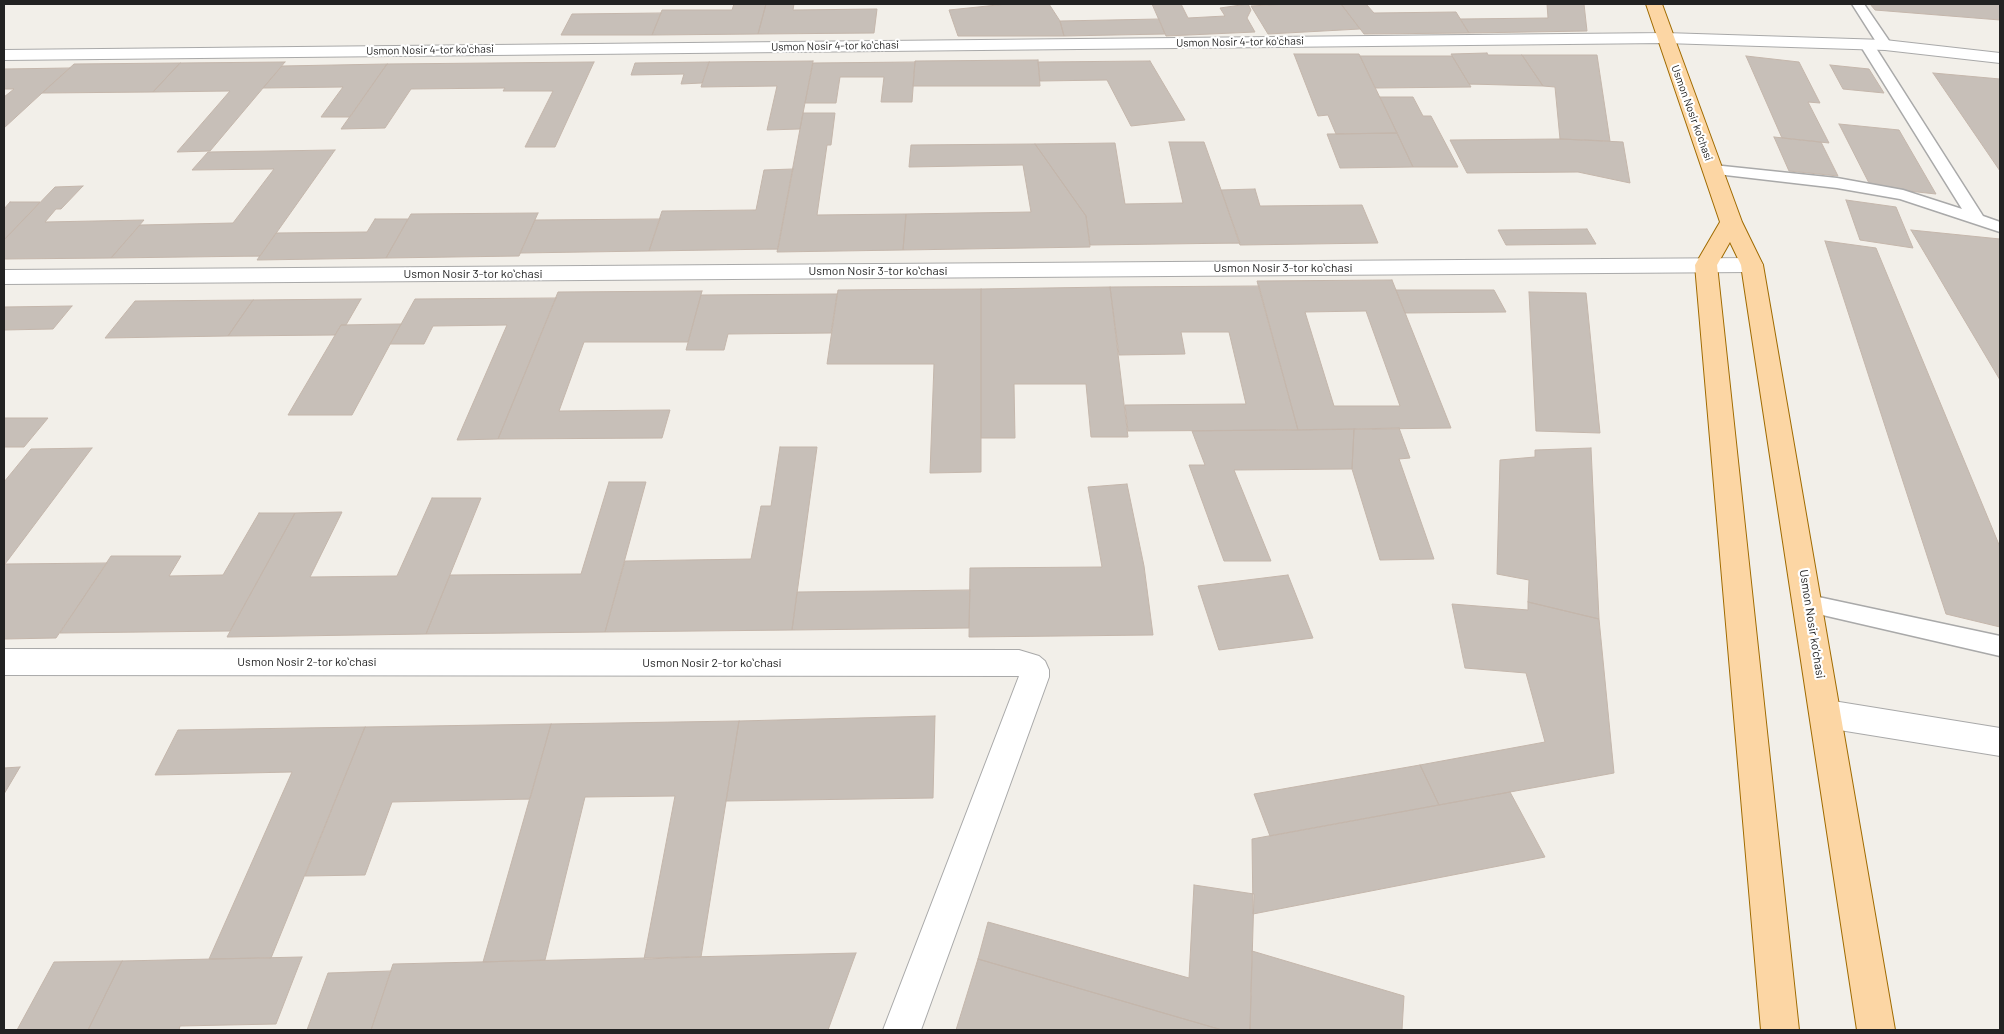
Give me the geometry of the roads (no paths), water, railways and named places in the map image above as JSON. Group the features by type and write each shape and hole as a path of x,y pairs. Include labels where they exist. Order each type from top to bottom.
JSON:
{"main road":[{"name":"Usmon Nosir ko‘chasi","path":"1654,4 1731,222 1752,265 1827,714 1876,1030"},
{"path":"1731,222 1706,265 1780,1030"}],"street":[{"name":"Usmon Nosir 4-tor koʻchasi","path":"4,55 1665,38 1885,45 2000,58"},
{"name":"Usmon Nosir 3-tor koʻchasi","path":"4,277 1752,265"},
{"name":"Usmon Nosir 2-tor koʻchasi","path":"4,662 1009,663 1028,665 1034,670 1034,677 902,1030"},
{"path":"1827,714 2000,742"}],"lane":[{"path":"1858,4 1885,45"},
{"path":"1868,45 1976,220"},
{"path":"1713,170 1837,183 1903,195 2000,227"},
{"path":"1809,604 2000,646"}]}
